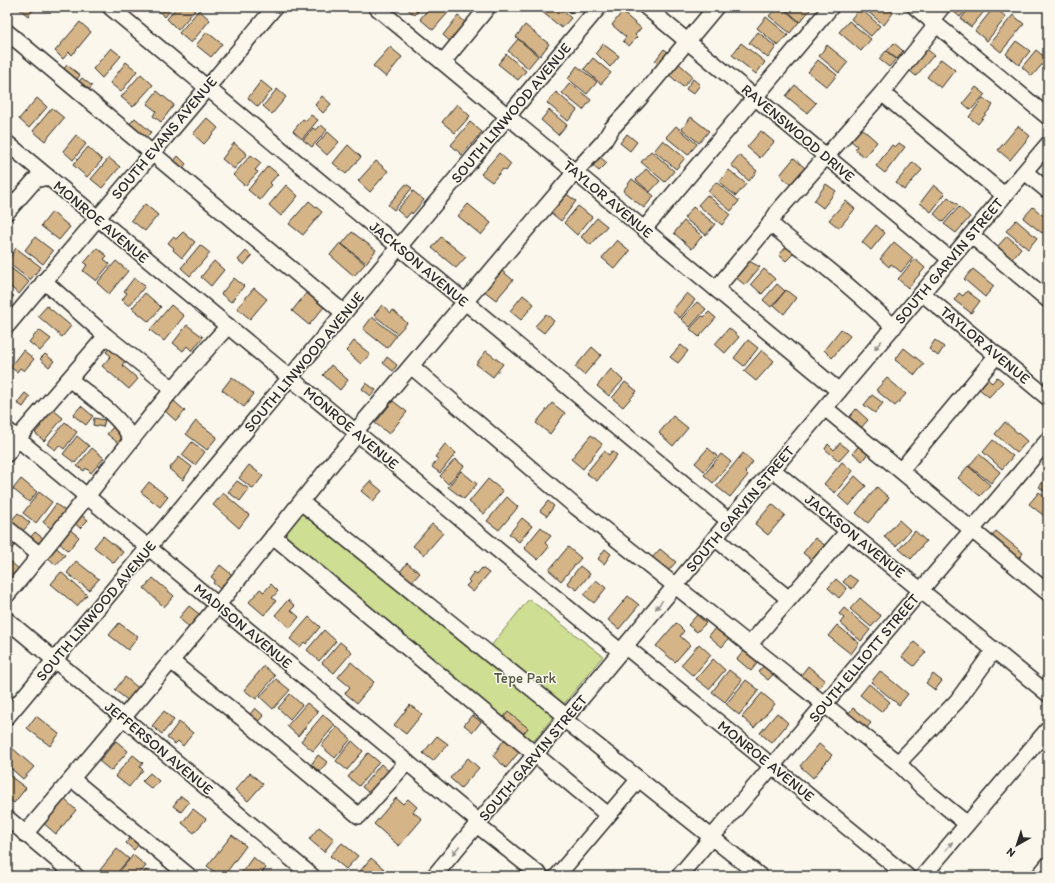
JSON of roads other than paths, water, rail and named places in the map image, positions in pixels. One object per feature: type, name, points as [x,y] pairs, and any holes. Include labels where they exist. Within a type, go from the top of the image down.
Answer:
[{"type":"street","name":"JACKSON AVENUE","points":[[110,7],[729,521]]},
{"type":"street","name":"SOUTH EVANS AVENUE","points":[[7,326],[96,218],[275,7]]},
{"type":"street","name":"TAYLOR AVENUE","points":[[376,7],[839,391]]},
{"type":"street","points":[[443,62],[488,7]]},
{"type":"street","name":"SOUTH LINWOOD AVENUE","points":[[7,717],[599,7]]},
{"type":"street","name":"RAVENSWOOD DRIVE","points":[[646,7],[950,259]]},
{"type":"street","points":[[25,834],[124,718],[411,366],[575,172],[604,141],[628,109],[639,99],[716,7]]},
{"type":"street","points":[[644,229],[831,7]]},
{"type":"street","points":[[914,7],[1048,117]]},
{"type":"street","points":[[716,289],[770,224],[778,212],[882,93],[934,23],[942,7]]},
{"type":"street","points":[[7,32],[344,314]]},
{"type":"street","points":[[882,93],[1004,195]]},
{"type":"street","name":"MONROE AVENUE","points":[[7,143],[356,433],[907,876]]},
{"type":"street","name":"SOUTH GARVIN STREET","points":[[434,876],[729,521],[1048,144]]},
{"type":"street","points":[[1025,172],[1048,191]]},
{"type":"street","points":[[7,212],[35,180],[48,177]]},
{"type":"street","points":[[770,224],[788,240],[814,258],[861,297],[894,327]]},
{"type":"street","points":[[971,235],[1048,300]]},
{"type":"street","points":[[44,281],[106,336],[173,389]]},
{"type":"street","name":"TAYLOR AVENUE","points":[[922,293],[1048,398]]},
{"type":"street","points":[[7,595],[173,389],[228,326]]},
{"type":"street","points":[[7,454],[12,435],[69,380],[106,336]]},
{"type":"street","points":[[901,470],[997,355]]},
{"type":"street","points":[[411,366],[576,506],[898,763],[923,788],[967,824]]},
{"type":"street","points":[[69,380],[90,394],[110,413],[125,428],[132,440]]},
{"type":"street","points":[[825,408],[971,530],[1046,588]]},
{"type":"street","name":"MADISON AVENUE","points":[[12,435],[407,762],[541,876]]},
{"type":"street","name":"SOUTH ELLIOTT STREET","points":[[679,876],[1048,440]]},
{"type":"street","name":"JACKSON AVENUE","points":[[773,470],[1048,694]]},
{"type":"street","points":[[301,502],[639,779],[760,876]]},
{"type":"street","points":[[7,528],[36,552],[43,552]]},
{"type":"street","points":[[750,644],[848,531]]},
{"type":"street","points":[[273,536],[608,815]]},
{"type":"street","points":[[715,538],[789,599]]},
{"type":"street","name":"JEFFERSON AVENUE","points":[[7,620],[312,876]]},
{"type":"street","points":[[898,763],[957,701],[994,650]]},
{"type":"street","points":[[171,661],[233,710],[359,816],[407,762]]},
{"type":"street","points":[[923,876],[1048,729]]},
{"type":"street","points":[[72,779],[190,876]]},
{"type":"street","points":[[557,876],[639,779]]},
{"type":"street","points":[[7,818],[76,876]]},
{"type":"street","points":[[1039,876],[1048,865]]},
{"type":"park label","name":"Tepe Park","points":[[525,678]]}]
